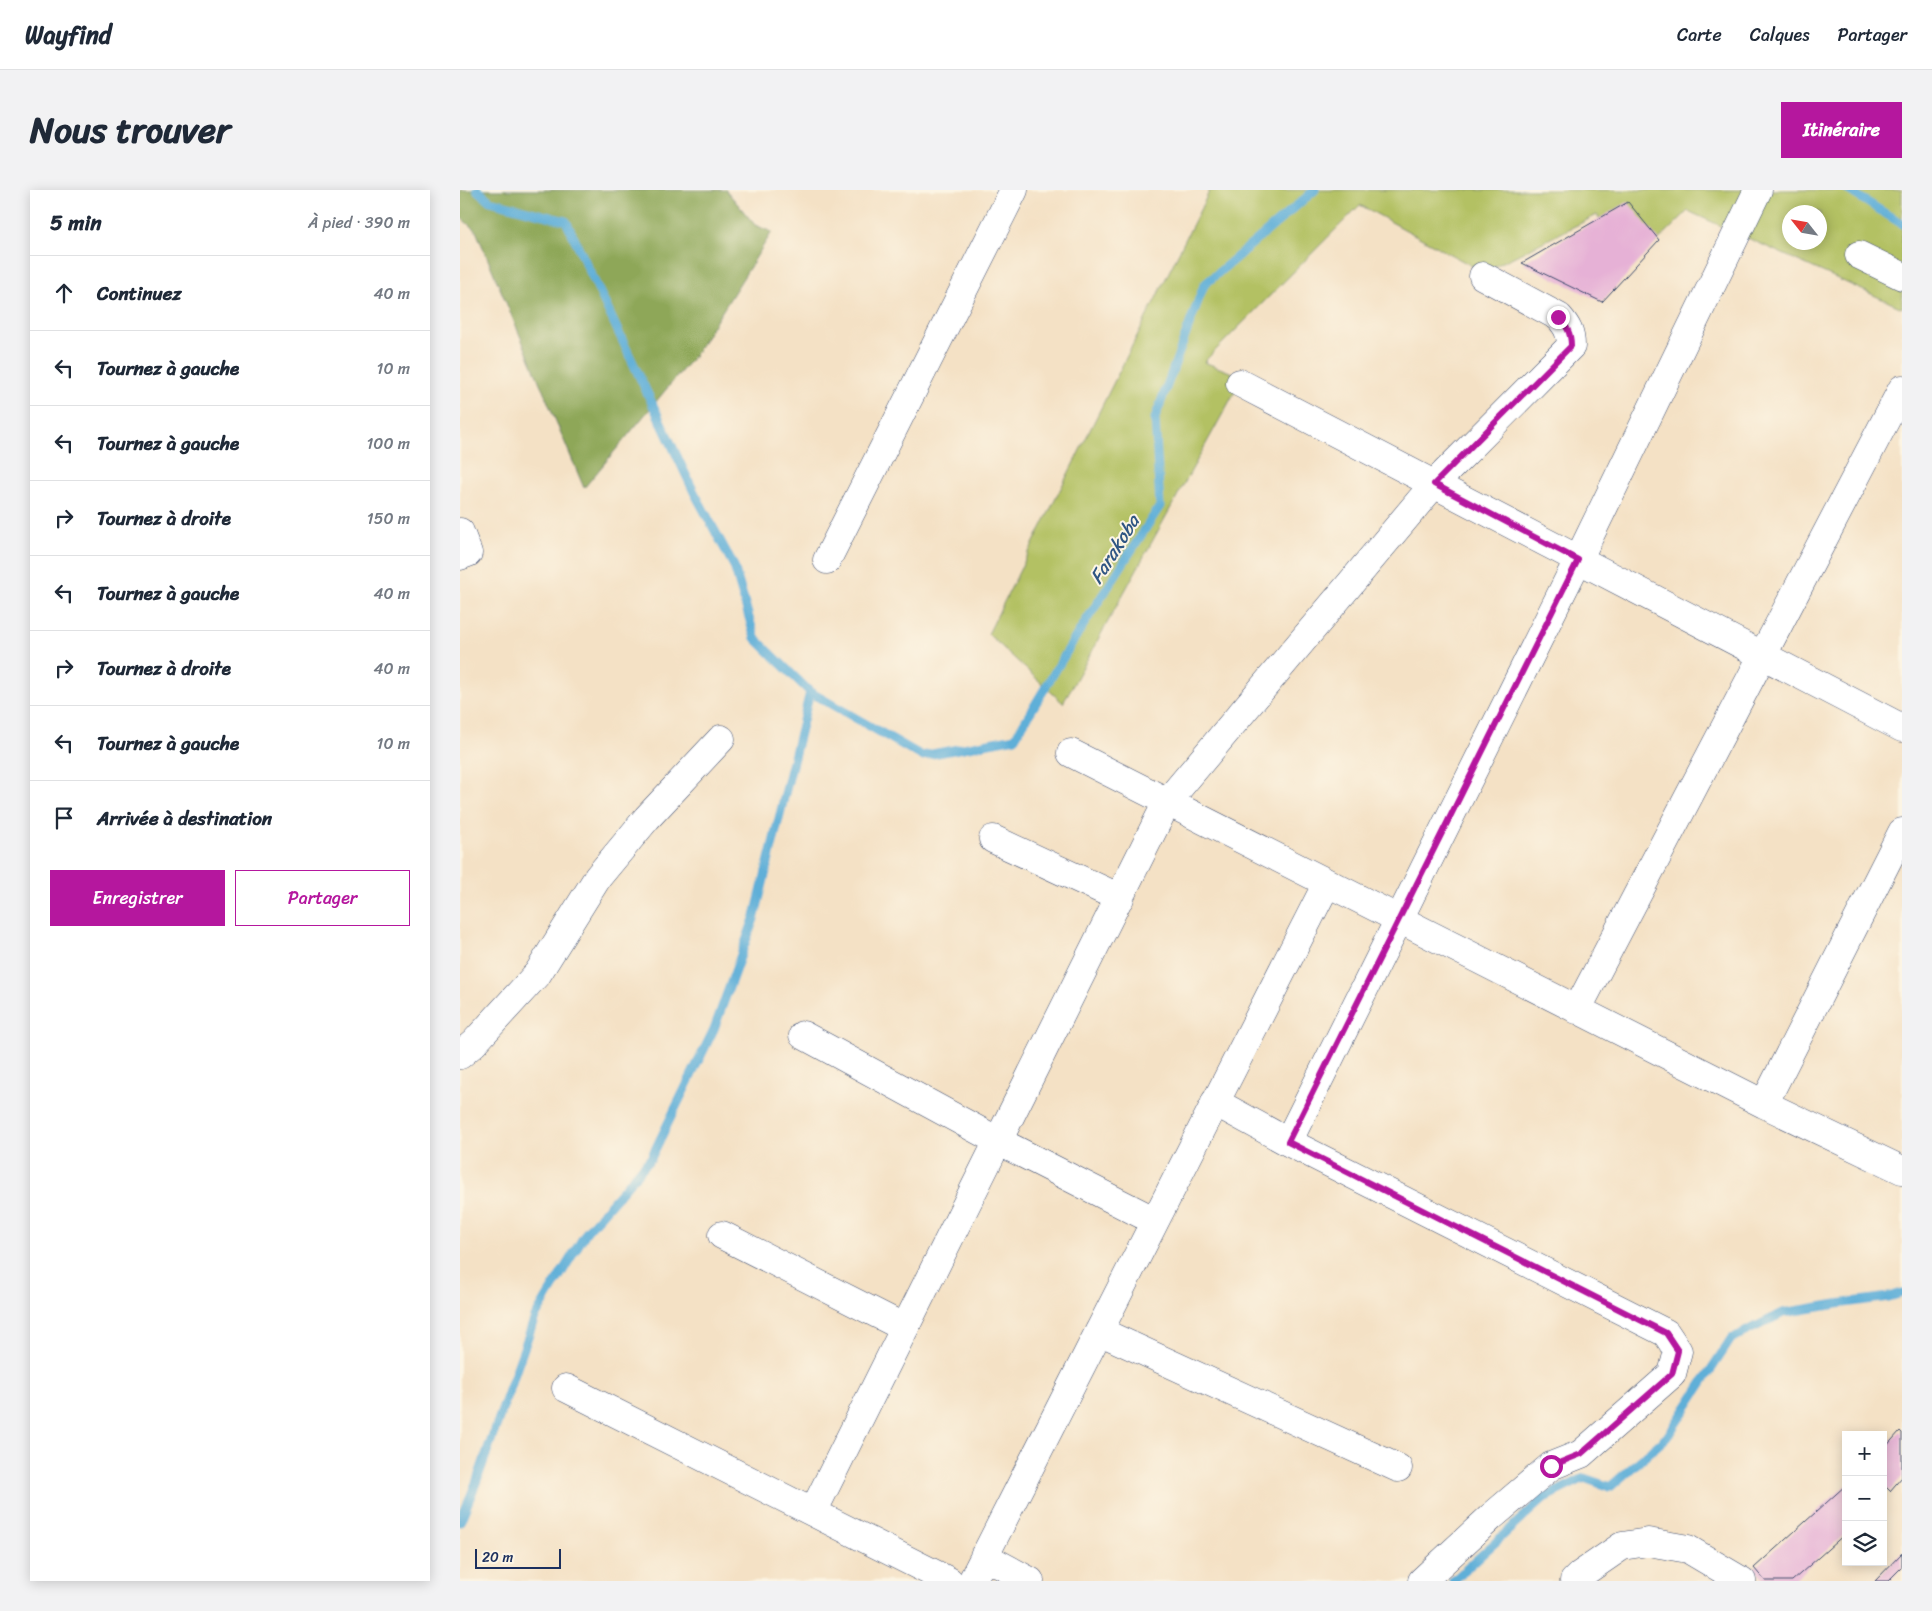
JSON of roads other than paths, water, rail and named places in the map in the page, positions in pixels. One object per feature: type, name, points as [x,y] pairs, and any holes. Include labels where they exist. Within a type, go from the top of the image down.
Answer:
[{"type":"street","points":[[827,560],[1014,190]]},
{"type":"street","points":[[1288,1142],[1578,560],[1758,190]]},
{"type":"street","points":[[1859,255],[1902,276]]},
{"type":"street","points":[[813,1512],[1168,802],[1434,484],[1571,346],[1571,335],[1566,324],[1558,317],[1483,276]]},
{"type":"street","points":[[1240,383],[1902,728]]},
{"type":"street","points":[[1577,1010],[1902,388]]},
{"type":"street","points":[[460,532],[468,553],[460,556]]},
{"type":"street","points":[[460,1055],[474,1043],[538,973],[598,877],[647,818],[721,739]]},
{"type":"street","points":[[1071,753],[1764,1104],[1902,1170]]},
{"type":"street","points":[[1764,1104],[1902,832]]},
{"type":"street","points":[[993,839],[1120,898]]},
{"type":"street","points":[[972,1581],[1327,883]]},
{"type":"street","points":[[803,1035],[998,1141],[1155,1221]]},
{"type":"street","points":[[1215,1102],[1288,1142],[1666,1333],[1678,1351],[1672,1374],[1581,1454],[1551,1466],[1491,1517],[1422,1581]]},
{"type":"street","points":[[722,1235],[905,1328]]},
{"type":"street","points":[[1099,1331],[1398,1468]]},
{"type":"street","points":[[566,1388],[949,1581]]},
{"type":"street","points":[[1574,1581],[1622,1546],[1648,1542],[1688,1549],[1742,1581]]},
{"type":"street","points":[[984,1556],[1030,1581]]},
{"type":"waterway","name":"Farakoba","points":[[477,190],[490,201],[566,221],[694,492],[734,566],[755,638],[810,692],[922,756],[1015,738],[1075,638],[1160,506],[1155,418],[1204,285],[1315,190]]},
{"type":"waterway","name":"Farakoba","points":[[1848,190],[1902,224]]},
{"type":"waterway","points":[[460,1522],[476,1483],[535,1317],[587,1231],[651,1158],[714,1029],[755,916],[810,692]]},
{"type":"waterway","points":[[1453,1581],[1544,1498],[1584,1478],[1610,1487],[1667,1437],[1731,1339],[1783,1313],[1889,1297],[1902,1293]]}]
